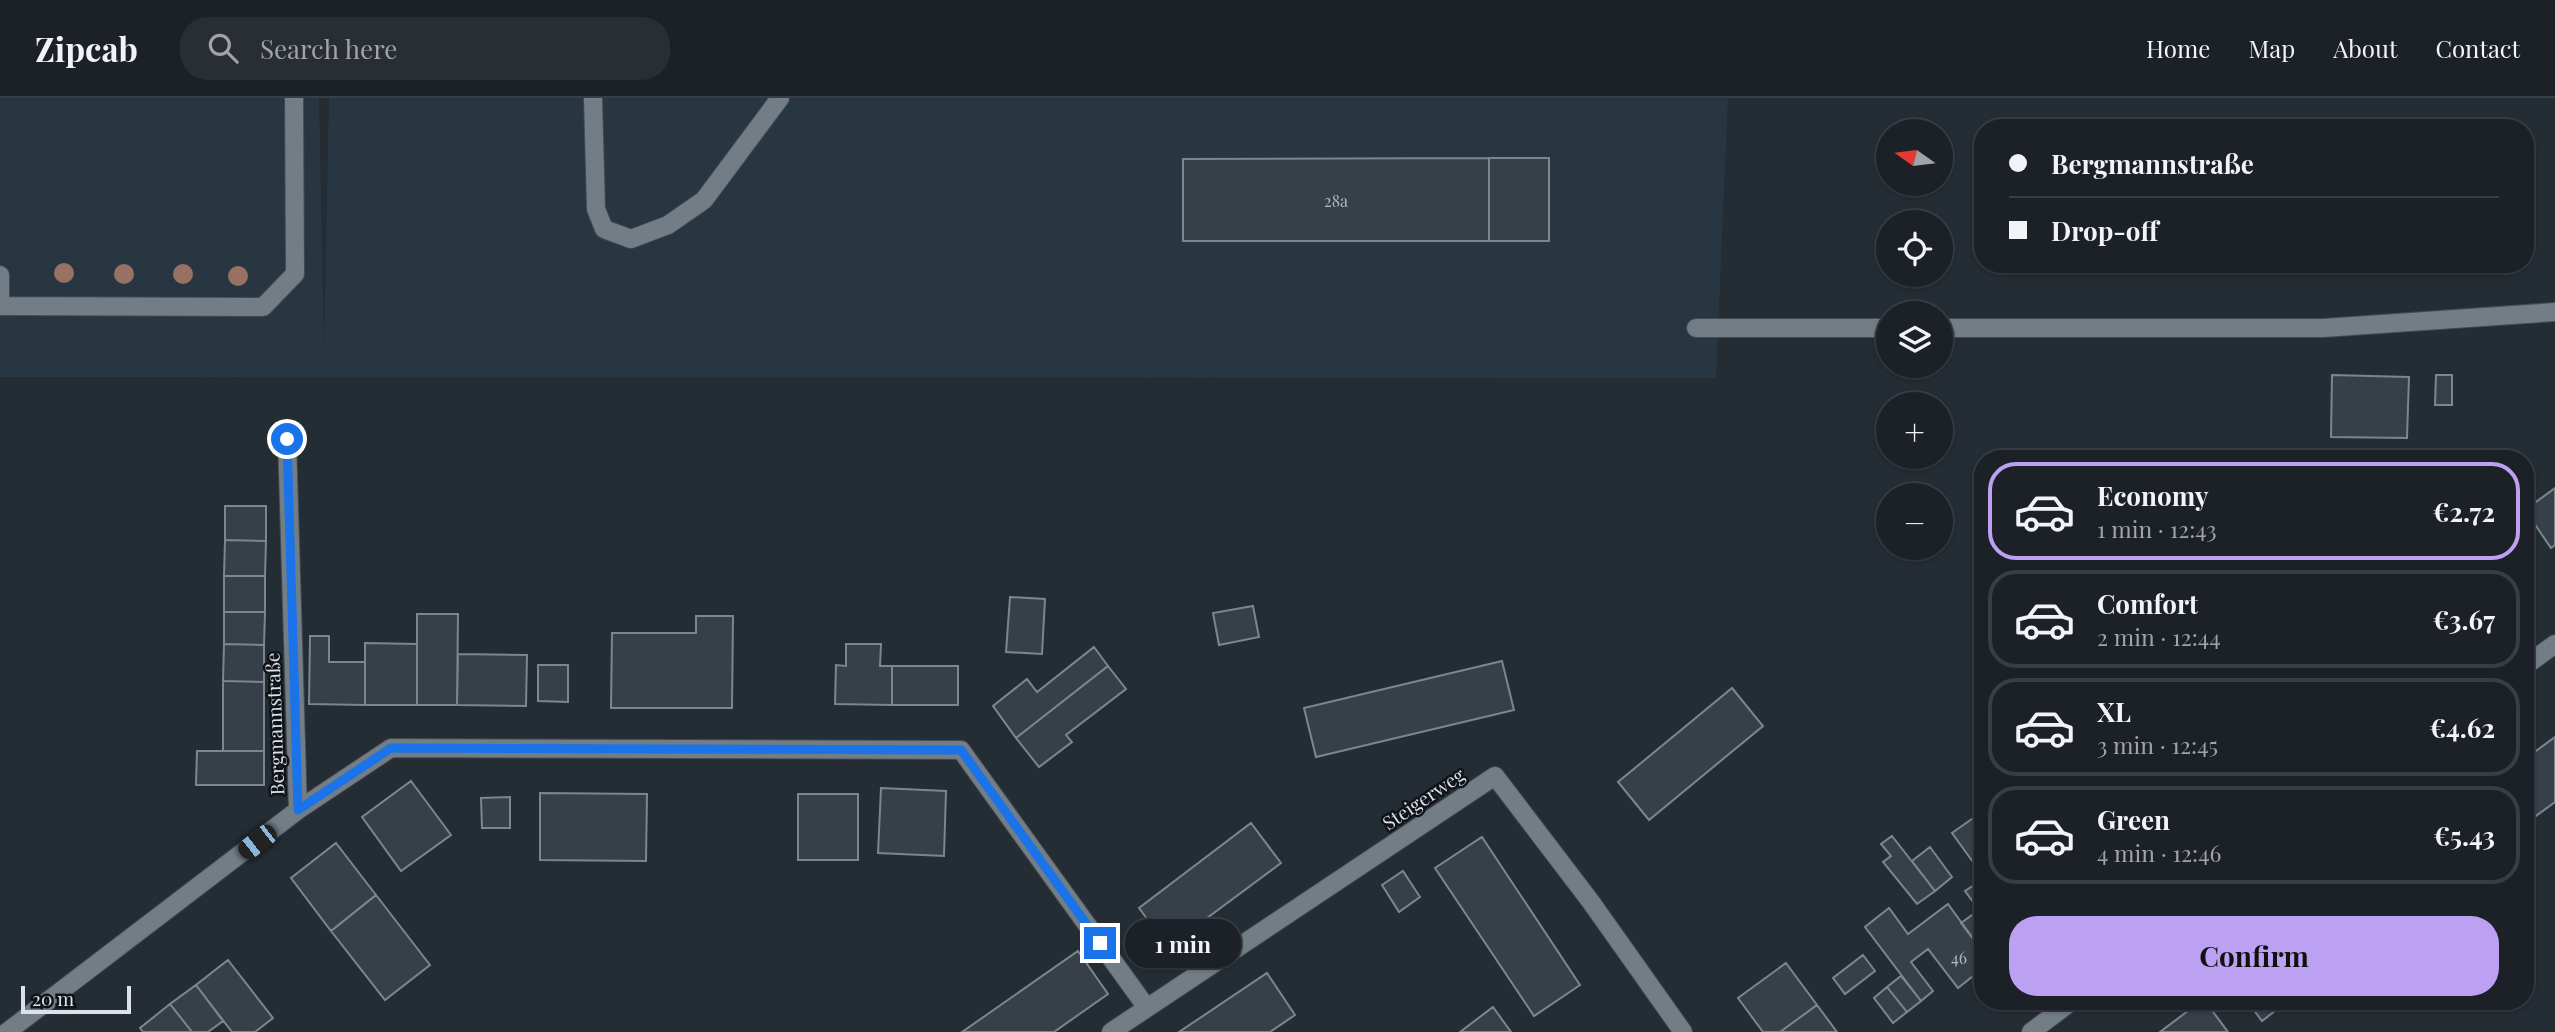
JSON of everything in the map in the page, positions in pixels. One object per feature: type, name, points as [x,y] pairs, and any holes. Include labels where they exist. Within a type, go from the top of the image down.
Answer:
[{"type":"street","points":[[0,275],[0,306],[263,307],[295,274],[294,98]]},
{"type":"street","points":[[593,98],[596,209],[604,229],[631,239],[668,225],[704,200],[780,98]]},
{"type":"street","points":[[1953,328],[2323,328],[2555,312]]},
{"type":"street","points":[[1696,328],[1876,328]]},
{"type":"street","name":"Bergmannstraße","points":[[7,1032],[298,810],[287,439]]},
{"type":"street","points":[[2534,659],[2555,644]]},
{"type":"street","points":[[298,810],[391,748],[961,750],[1147,1008]]},
{"type":"street","name":"Steigerweg","points":[[1111,1032],[1495,776],[1591,902],[1683,1032]]},
{"type":"street","points":[[2031,1032],[2060,1010]]},
{"type":"shaded area","points":[[0,98],[319,98],[324,346],[329,98],[1728,98],[1716,378],[0,377]]},
{"type":"building","points":[[1489,158],[1549,158],[1549,241],[1489,241]]},
{"type":"building","points":[[1489,158],[1489,241],[1183,241],[1183,159]]},
{"type":"building","points":[[2332,375],[2409,377],[2407,438],[2331,437]]},
{"type":"building","points":[[2436,375],[2452,375],[2452,405],[2435,405]]},
{"type":"building","points":[[2555,488],[2555,545],[2551,548],[2534,523],[2534,503]]},
{"type":"building","points":[[225,506],[266,506],[266,541],[225,540]]},
{"type":"building","points":[[225,540],[266,541],[265,576],[224,576]]},
{"type":"building","points":[[224,576],[265,576],[265,612],[224,612]]},
{"type":"building","points":[[1010,597],[1045,599],[1042,654],[1006,652]]},
{"type":"building","points":[[1253,606],[1259,637],[1219,645],[1213,613]]},
{"type":"building","points":[[224,612],[265,612],[264,645],[224,644]]},
{"type":"building","points":[[417,614],[458,614],[457,705],[417,705]]},
{"type":"building","points":[[696,616],[733,616],[732,708],[611,708],[612,633],[696,633]]},
{"type":"building","points":[[310,636],[329,636],[329,662],[365,662],[365,705],[309,704]]},
{"type":"building","points":[[365,643],[417,644],[417,705],[365,705]]},
{"type":"building","points":[[224,644],[264,645],[264,682],[223,681]]},
{"type":"building","points":[[846,644],[881,644],[880,666],[892,666],[892,705],[835,704],[836,665],[846,666]]},
{"type":"building","points":[[1094,647],[1108,666],[1016,738],[993,706],[1027,679],[1037,692]]},
{"type":"building","points":[[458,654],[527,655],[526,706],[457,705]]},
{"type":"building","points":[[1502,661],[1514,710],[1316,757],[1304,708]]},
{"type":"building","points":[[538,665],[568,665],[568,702],[538,701]]},
{"type":"building","points":[[892,666],[958,666],[958,705],[892,705]]},
{"type":"building","points":[[1108,666],[1126,689],[1066,735],[1072,742],[1039,767],[1016,738]]},
{"type":"building","points":[[223,681],[264,682],[264,751],[223,751]]},
{"type":"building","points":[[1732,688],[1763,726],[1649,820],[1618,782]]},
{"type":"building","points":[[2555,737],[2555,802],[2534,817],[2534,752]]},
{"type":"building","points":[[197,751],[264,751],[264,785],[196,785]]},
{"type":"building","points":[[411,781],[451,835],[401,871],[362,817]]},
{"type":"building","points":[[881,788],[946,791],[944,856],[878,853]]},
{"type":"building","points":[[540,793],[647,794],[646,861],[540,860]]},
{"type":"building","points":[[798,794],[858,794],[858,860],[798,860]]},
{"type":"building","points":[[510,797],[510,828],[482,828],[481,798]]},
{"type":"building","points":[[1974,817],[1974,863],[1952,833]]},
{"type":"building","points":[[1251,823],[1281,863],[1168,947],[1139,908]]},
{"type":"building","points":[[1892,836],[1935,891],[1917,904],[1883,862],[1891,856],[1881,844]]},
{"type":"building","points":[[1482,837],[1580,985],[1534,1016],[1435,868]]},
{"type":"building","points":[[336,843],[376,895],[331,931],[291,878]]},
{"type":"building","points":[[1930,847],[1952,877],[1935,891],[1912,861]]},
{"type":"building","points":[[1403,871],[1420,897],[1399,912],[1382,885]]},
{"type":"building","points":[[1974,885],[1974,903],[1965,891]]},
{"type":"building","points":[[376,895],[430,965],[385,1000],[331,931]]},
{"type":"building","points":[[1948,904],[1974,940],[1974,975],[1958,988],[1928,949],[1911,962],[1933,991],[1921,1001],[1865,927],[1889,908],[1908,934]]},
{"type":"building","points":[[1974,914],[1974,940],[1961,923]]},
{"type":"building","points":[[1078,951],[1108,994],[1054,1032],[962,1032]]},
{"type":"building","points":[[1863,955],[1875,971],[1845,994],[1833,978]]},
{"type":"building","points":[[228,960],[273,1018],[255,1032],[232,1032],[196,985]]},
{"type":"building","points":[[1786,963],[1817,1005],[1780,1032],[1763,1032],[1738,998]]},
{"type":"building","points":[[1267,973],[1295,1015],[1270,1032],[1179,1032]]},
{"type":"building","points":[[1901,976],[1921,1001],[1907,1012],[1887,987]]},
{"type":"building","points":[[196,985],[223,1021],[208,1032],[192,1032],[170,1004]]},
{"type":"building","points":[[1887,987],[1907,1012],[1893,1023],[1874,998]]},
{"type":"building","points":[[170,1004],[192,1032],[143,1032],[140,1028]]},
{"type":"building","points":[[1817,1005],[1837,1032],[1780,1032]]},
{"type":"building","points":[[1493,1007],[1511,1032],[1460,1032]]},
{"type":"building","points":[[2189,1010],[2212,1010],[2228,1032],[2160,1032]]},
{"type":"building","points":[[2254,1010],[2276,1010],[2262,1021]]},
{"type":"route","points":[[287,439],[298,810],[391,748],[961,750],[1100,943]]}]
